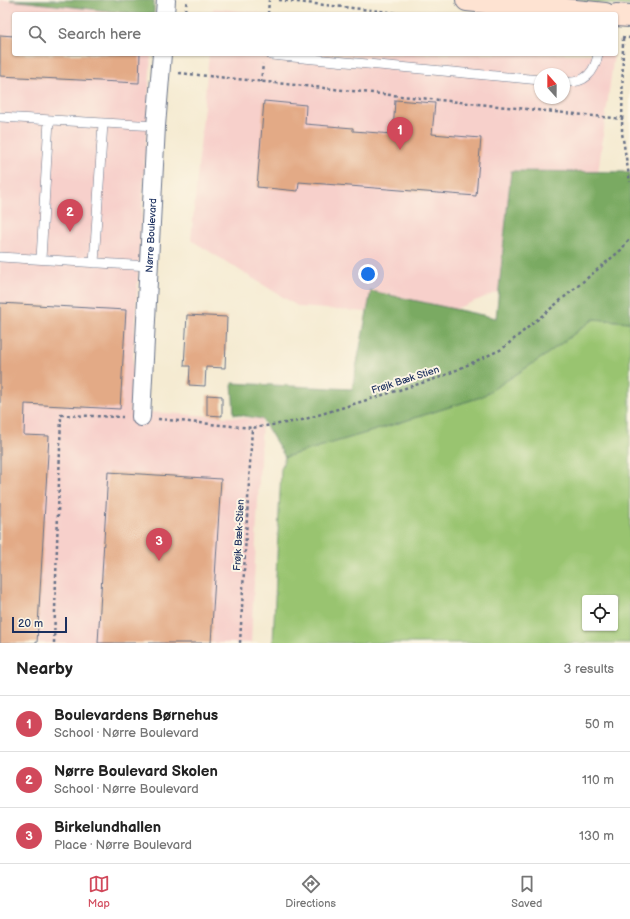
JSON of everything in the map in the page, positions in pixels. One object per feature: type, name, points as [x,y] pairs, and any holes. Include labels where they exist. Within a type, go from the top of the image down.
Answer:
[{"type":"street","points":[[165,12],[166,0]]},
{"type":"street","points":[[467,0],[584,12]]},
{"type":"street","points":[[618,15],[630,16]]},
{"type":"street","name":"Nørre Boulevard","points":[[141,417],[156,126],[162,56]]},
{"type":"lane","points":[[282,56],[534,79]]},
{"type":"lane","points":[[570,83],[584,80],[592,71],[597,62],[598,56]]},
{"type":"lane","points":[[0,117],[156,126]]},
{"type":"lane","points":[[41,260],[49,120]]},
{"type":"lane","points":[[94,263],[103,123]]},
{"type":"lane","points":[[0,258],[149,266]]},
{"type":"path","points":[[185,12],[188,0]]},
{"type":"path","points":[[268,12],[269,0]]},
{"type":"path","points":[[279,0],[389,12]]},
{"type":"path","points":[[623,38],[622,133],[630,182]]},
{"type":"path","points":[[261,82],[263,61]]},
{"type":"path","points":[[178,73],[623,119]]},
{"type":"path","name":"Frøjk Bæk Stien","points":[[54,643],[61,416],[141,417],[252,428],[299,421],[441,377],[502,349],[621,250],[630,238]]},
{"type":"path","name":"Frøjk Bæk-Stien","points":[[240,643],[252,428]]},
{"type":"shaded area","points":[[0,0],[10,0],[119,12],[12,12],[12,56],[151,56],[130,411],[262,419],[251,643],[0,643]]},
{"type":"shaded area","points":[[213,8],[248,12],[213,12]]},
{"type":"shaded area","points":[[209,56],[614,56],[594,203],[520,283],[435,317],[299,307],[191,240]]},
{"type":"green space","points":[[10,0],[154,0],[154,12],[119,12]]},
{"type":"green space","points":[[569,0],[630,0],[630,6]]},
{"type":"green space","points":[[511,171],[630,172],[630,322],[594,319],[543,357],[481,397],[285,457],[262,419],[234,414],[232,383],[352,389],[371,291],[496,318]]},
{"type":"green space","points":[[594,319],[630,322],[630,643],[273,643],[281,469],[285,457],[481,397],[543,357]]},
{"type":"building","points":[[0,35],[12,36],[12,56],[140,56],[139,83],[0,76]]},
{"type":"building","points":[[395,100],[435,103],[432,134],[481,138],[476,196],[299,182],[298,191],[257,187],[264,101],[306,105],[305,124],[353,128],[353,131],[393,134]]},
{"type":"building","points":[[0,303],[126,310],[120,409],[25,404],[24,435],[49,436],[37,643],[0,643]]},
{"type":"building","points":[[187,315],[227,317],[225,368],[206,367],[205,386],[189,385],[190,366],[184,366]]},
{"type":"building","points":[[207,395],[222,396],[222,416],[207,415]]},
{"type":"building","points":[[108,472],[221,479],[211,643],[98,643]]},
{"type":"place","name":"Boulevardens Børnehus","points":[[400,150]]},
{"type":"place","name":"Nørre Boulevard Skolen","points":[[70,232]]},
{"type":"place","name":"Birkelundhallen","points":[[159,561]]}]
